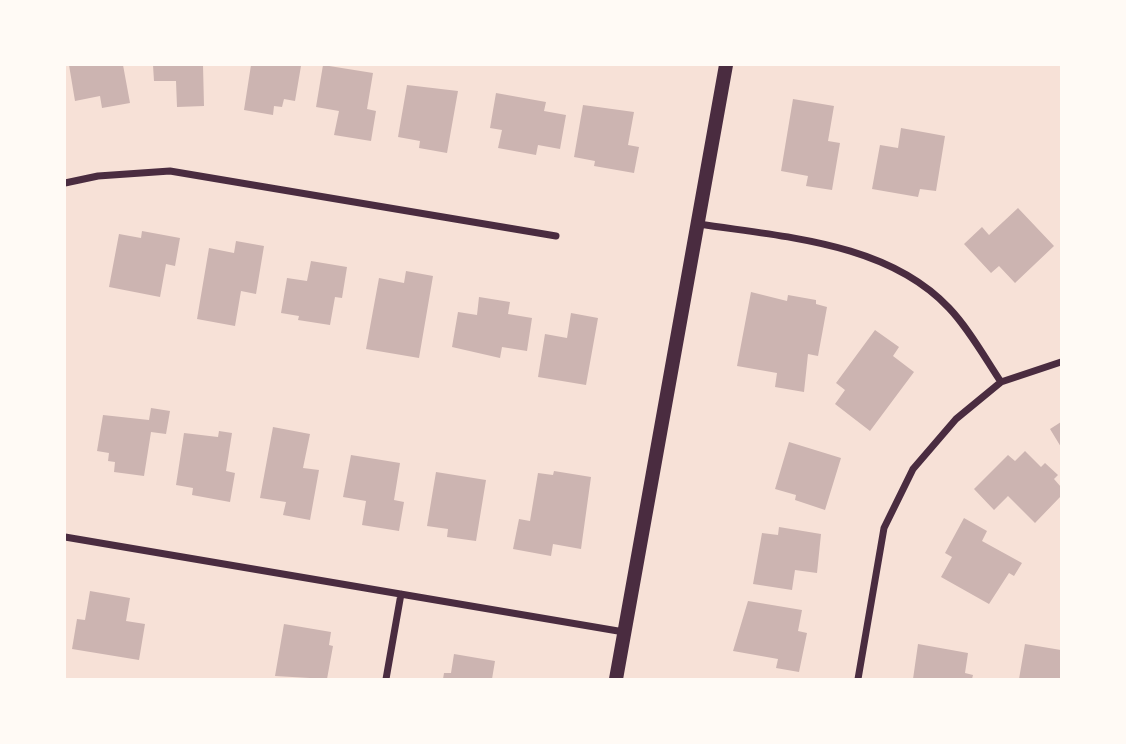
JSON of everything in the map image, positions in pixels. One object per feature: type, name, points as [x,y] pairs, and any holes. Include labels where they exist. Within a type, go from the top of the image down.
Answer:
[{"type":"main road","points":[[616,679],[726,65]]},
{"type":"street","points":[[65,183],[98,176],[170,171],[556,236]]},
{"type":"street","points":[[699,223],[842,248],[904,274],[949,307],[1001,382]]},
{"type":"street","points":[[858,679],[884,528],[913,469],[956,419],[1001,382],[1061,362]]},
{"type":"street","points":[[65,537],[624,632]]},
{"type":"street","points":[[386,679],[401,594]]},
{"type":"building","points":[[69,65],[123,65],[130,103],[102,108],[100,96],[75,101]]},
{"type":"building","points":[[153,65],[203,65],[204,106],[177,107],[176,81],[154,81]]},
{"type":"building","points":[[251,65],[301,66],[295,101],[284,99],[282,107],[274,106],[273,115],[244,110]]},
{"type":"building","points":[[323,65],[373,73],[367,109],[376,111],[371,141],[334,135],[339,111],[316,107]]},
{"type":"building","points":[[407,85],[458,91],[447,153],[419,148],[420,141],[398,137]]},
{"type":"building","points":[[496,93],[546,102],[544,111],[566,115],[560,149],[538,145],[536,155],[498,148],[502,130],[490,128]]},
{"type":"building","points":[[793,99],[834,106],[828,141],[840,143],[832,190],[806,186],[808,176],[781,171]]},
{"type":"building","points":[[583,105],[634,112],[628,145],[639,147],[634,173],[594,166],[595,161],[574,157]]},
{"type":"building","points":[[901,128],[945,136],[936,191],[920,189],[918,197],[872,189],[880,145],[898,148]]},
{"type":"building","points":[[1018,208],[1054,246],[1015,283],[999,266],[991,273],[964,244],[982,227],[989,235]]},
{"type":"building","points":[[142,231],[180,238],[175,266],[166,264],[160,297],[109,287],[119,234],[141,238]]},
{"type":"building","points":[[236,241],[264,246],[256,294],[241,291],[235,326],[197,319],[209,248],[234,253]]},
{"type":"building","points":[[311,261],[347,267],[342,298],[335,297],[330,325],[298,320],[299,316],[281,313],[287,278],[307,281]]},
{"type":"building","points":[[406,271],[433,276],[419,358],[366,349],[379,278],[404,283]]},
{"type":"building","points":[[751,292],[787,301],[788,295],[816,300],[816,304],[827,307],[818,356],[808,354],[804,392],[775,387],[777,373],[737,366]]},
{"type":"building","points":[[479,297],[510,302],[508,314],[532,318],[527,351],[502,347],[500,358],[452,347],[458,312],[477,315]]},
{"type":"building","points":[[571,313],[598,318],[586,385],[538,377],[545,334],[567,338]]},
{"type":"building","points":[[875,330],[899,347],[893,356],[914,372],[870,431],[835,404],[845,390],[836,383]]},
{"type":"building","points":[[151,408],[170,411],[166,434],[151,432],[144,476],[114,472],[115,462],[108,461],[109,453],[97,451],[103,415],[149,420]]},
{"type":"building","points":[[1061,422],[1061,447],[1050,429]]},
{"type":"building","points":[[273,427],[310,434],[303,468],[319,470],[310,520],[283,515],[286,502],[260,498]]},
{"type":"building","points":[[219,431],[232,433],[226,471],[235,473],[230,502],[192,495],[193,488],[176,485],[184,433],[218,437]]},
{"type":"building","points":[[789,442],[841,458],[825,510],[795,500],[796,495],[775,489]]},
{"type":"building","points":[[1025,451],[1041,467],[1045,463],[1058,475],[1054,479],[1061,487],[1061,496],[1035,523],[1008,496],[994,510],[974,489],[1008,455],[1015,461]]},
{"type":"building","points":[[351,455],[400,463],[394,500],[404,502],[399,531],[362,525],[366,501],[343,497]]},
{"type":"building","points":[[554,471],[591,477],[581,549],[553,544],[551,556],[513,549],[519,519],[530,521],[538,473],[553,475]]},
{"type":"building","points":[[436,472],[486,480],[476,541],[447,537],[448,529],[427,526]]},
{"type":"building","points":[[964,518],[987,531],[982,541],[1022,563],[1014,576],[1009,573],[989,604],[941,577],[952,557],[945,553]]},
{"type":"building","points":[[779,527],[821,534],[817,573],[795,570],[792,590],[753,584],[762,533],[778,535]]},
{"type":"building","points":[[90,591],[130,598],[126,621],[145,624],[139,660],[72,649],[77,619],[85,620]]},
{"type":"building","points":[[748,601],[802,610],[798,631],[807,633],[799,672],[776,668],[778,659],[733,651]]},
{"type":"building","points":[[284,624],[331,632],[329,645],[333,646],[327,679],[275,676]]},
{"type":"building","points":[[918,644],[968,653],[965,673],[973,675],[972,679],[913,679]]},
{"type":"building","points":[[1025,644],[1061,650],[1061,679],[1019,679]]},
{"type":"building","points":[[454,654],[495,661],[492,679],[443,679],[444,673],[451,673]]}]
